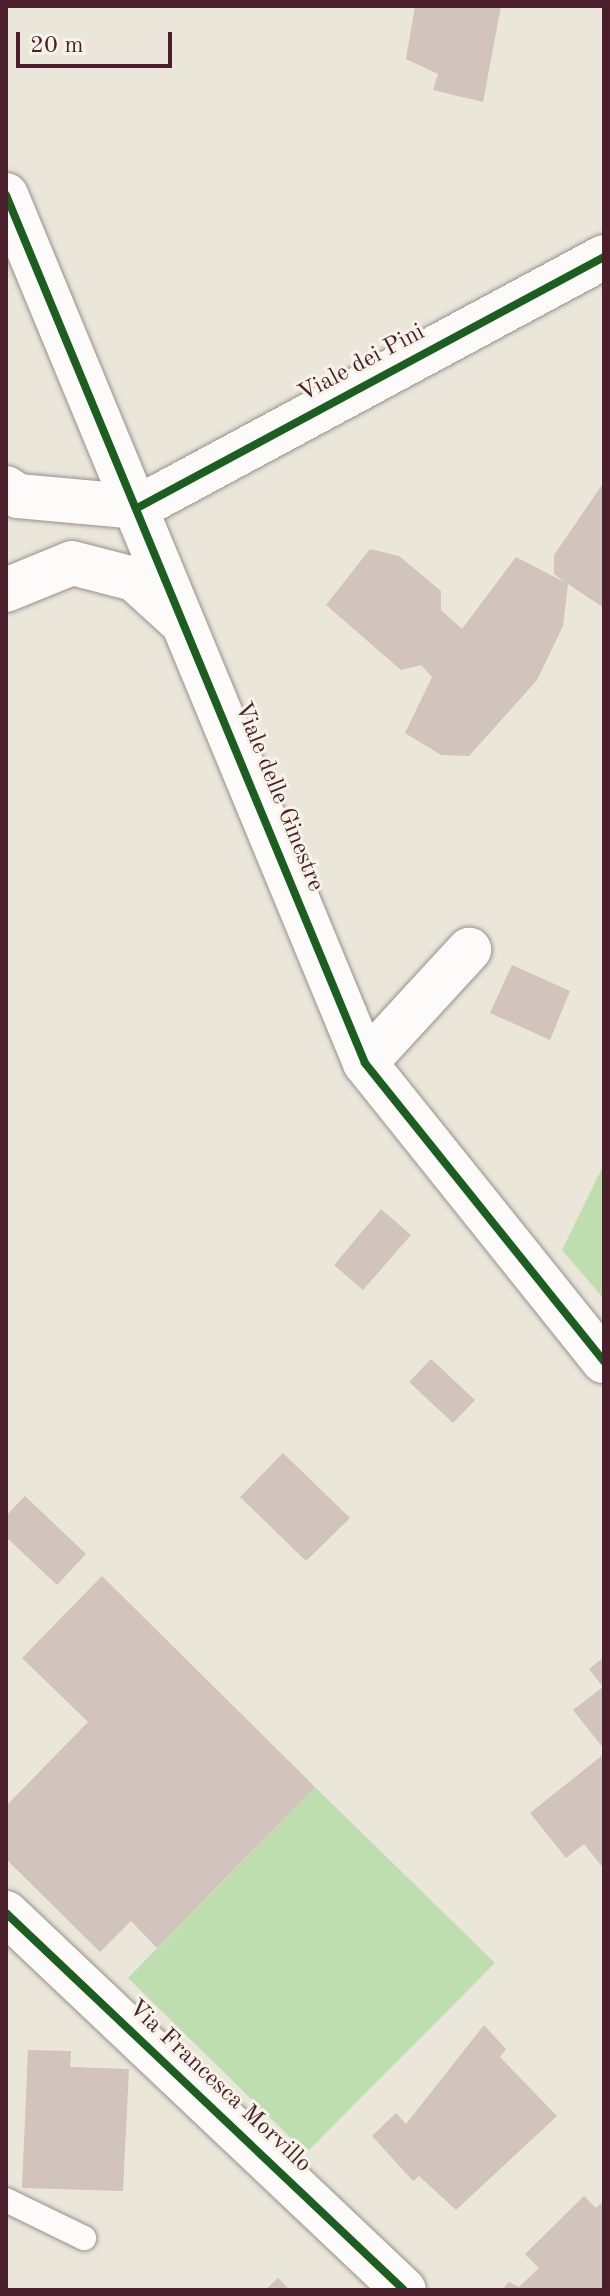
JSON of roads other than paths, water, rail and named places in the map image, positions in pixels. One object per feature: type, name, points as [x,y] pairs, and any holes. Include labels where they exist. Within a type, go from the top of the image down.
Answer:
[{"type":"street","name":"Viale delle Ginestre","points":[[6,195],[54,317],[139,507],[365,1063],[604,1361]]},
{"type":"street","name":"Viale dei Pini","points":[[139,507],[604,257]]},
{"type":"street","points":[[6,295],[54,317]]},
{"type":"street","points":[[6,488],[18,496],[139,507]]},
{"type":"street","points":[[6,590],[72,563],[134,579],[187,627]]},
{"type":"street","points":[[365,1063],[469,950]]},
{"type":"street","name":"Via Francesca Morvillo","points":[[6,1913],[404,2290]]},
{"type":"lane","points":[[6,2200],[84,2238]]}]
